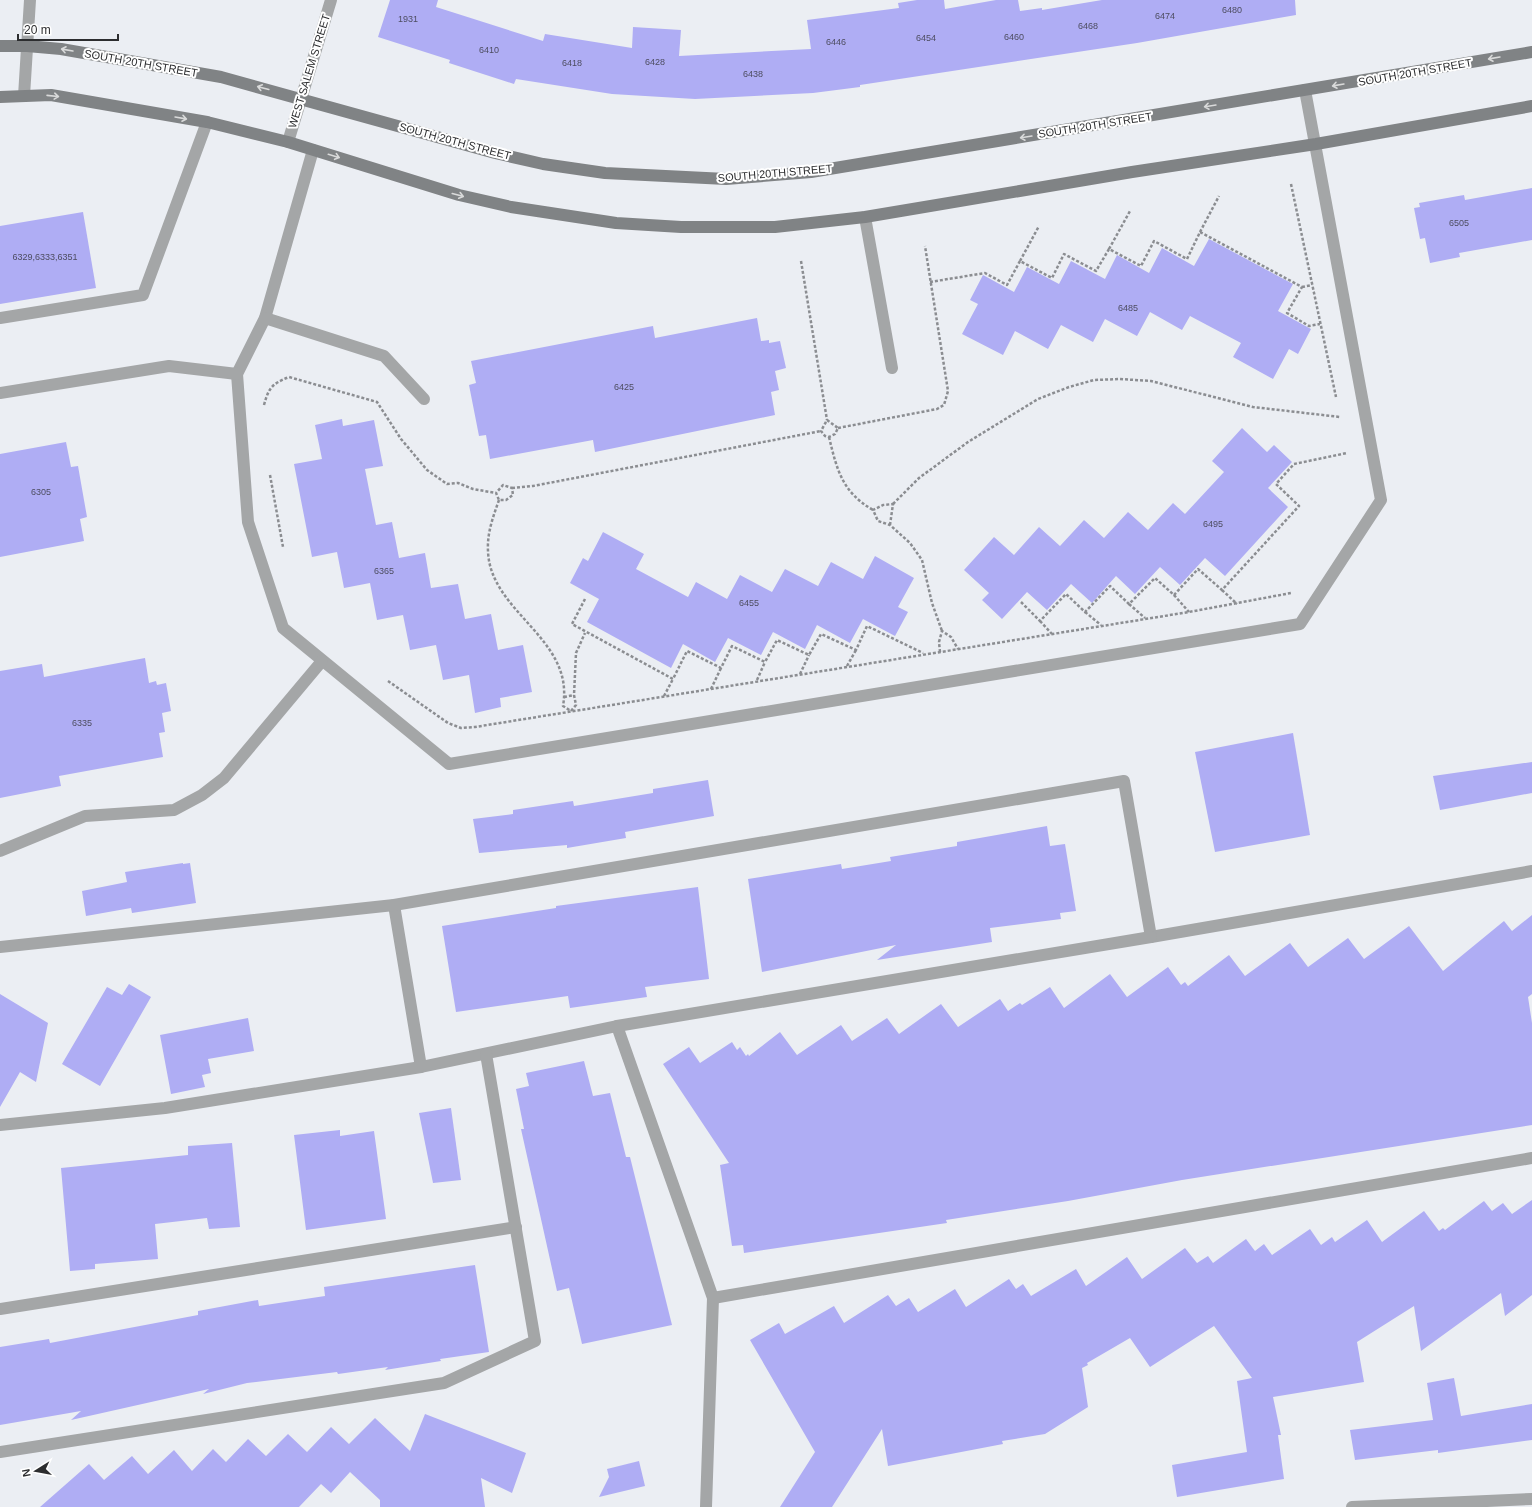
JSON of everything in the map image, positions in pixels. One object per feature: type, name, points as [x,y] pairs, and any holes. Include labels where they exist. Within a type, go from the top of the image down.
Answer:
[{"type":"street","points":[[24,96],[30,0]]},
{"type":"street","name":"WEST SALEM STREET","points":[[288,142],[331,0]]},
{"type":"street","name":"SOUTH 20TH STREET","points":[[0,46],[27,46],[61,49],[221,77],[480,149],[543,164],[605,173],[726,179],[811,172],[1532,52]]},
{"type":"street","points":[[314,150],[265,318],[237,374],[248,522],[283,628],[449,764],[1300,624],[1381,500],[1305,90]]},
{"type":"street","points":[[0,96],[51,95],[207,122],[288,142],[459,195],[562,216],[616,223],[681,227],[775,227],[864,217],[1132,172],[1316,144],[1532,106]]},
{"type":"street","points":[[0,318],[143,294],[207,122]]},
{"type":"street","points":[[864,217],[892,368]]},
{"type":"street","points":[[265,318],[384,356],[424,398]]},
{"type":"street","points":[[0,393],[169,366],[237,374]]},
{"type":"street","points":[[0,851],[84,816],[174,810],[202,795],[224,778],[322,661]]},
{"type":"street","points":[[0,947],[394,905],[1124,781],[1151,937]]},
{"type":"street","points":[[0,1125],[166,1108],[421,1067],[617,1026],[1151,937],[1532,871]]},
{"type":"street","points":[[394,905],[421,1067]]},
{"type":"street","points":[[617,1026],[713,1298],[706,1507]]},
{"type":"street","points":[[0,1452],[444,1383],[535,1342],[486,1054]]},
{"type":"street","points":[[713,1298],[1532,1158]]},
{"type":"street","points":[[0,1309],[516,1227]]},
{"type":"street","points":[[1352,1507],[1532,1499]]},
{"type":"path","points":[[1291,184],[1336,402]]},
{"type":"path","points":[[1109,249],[1141,266],[1154,241],[1186,259],[1219,196]]},
{"type":"path","points":[[1020,262],[1052,278],[1064,254],[1096,271],[1130,211]]},
{"type":"path","points":[[930,282],[985,273],[1007,285],[1038,226]]},
{"type":"path","points":[[1200,232],[1302,287],[1312,285]]},
{"type":"path","points":[[827,420],[838,428],[937,409],[944,405],[948,391],[925,246]]},
{"type":"path","points":[[801,260],[827,420],[821,431]]},
{"type":"path","points":[[1302,287],[1288,313],[1309,326],[1320,324]]},
{"type":"path","points":[[263,412],[268,390],[277,382],[289,378],[377,402],[401,439],[427,470],[447,484],[458,484],[473,489],[496,493]]},
{"type":"path","points":[[890,525],[893,504],[919,478],[968,442],[1038,399],[1069,387],[1094,380],[1120,379],[1150,381],[1253,407],[1340,417]]},
{"type":"path","points":[[1338,409],[1341,424]]},
{"type":"path","points":[[830,438],[835,434],[838,428]]},
{"type":"path","points":[[496,493],[503,485],[512,488],[533,486],[821,431],[830,438],[836,467],[846,487],[859,502],[873,510],[878,521],[890,525],[910,543],[922,560],[932,603],[942,631],[939,642],[940,652]]},
{"type":"path","points":[[1346,446],[1349,460]]},
{"type":"path","points":[[1222,590],[1299,506],[1276,484],[1294,464],[1348,453]]},
{"type":"path","points":[[269,468],[284,553]]},
{"type":"path","points":[[499,500],[506,500],[513,495],[512,488]]},
{"type":"path","points":[[496,493],[499,500],[489,528],[488,551],[491,571],[501,591],[517,612],[538,633],[554,656],[562,679],[564,697],[563,706],[571,711]]},
{"type":"path","points":[[873,510],[883,505],[893,504]]},
{"type":"path","points":[[1174,596],[1198,569],[1237,604]]},
{"type":"path","points":[[1129,604],[1155,578],[1189,612]]},
{"type":"path","points":[[1085,612],[1110,586],[1146,618]]},
{"type":"path","points":[[384,678],[448,723],[461,728],[1189,612],[1284,596],[1294,592]]},
{"type":"path","points":[[1040,621],[1066,594],[1101,625]]},
{"type":"path","points":[[586,599],[572,624],[585,633],[673,679]]},
{"type":"path","points":[[1021,602],[1052,634]]},
{"type":"path","points":[[847,666],[867,626],[925,654]]},
{"type":"path","points":[[942,631],[951,637],[958,649]]},
{"type":"path","points":[[571,711],[576,705],[574,695],[576,653],[585,633]]},
{"type":"path","points":[[800,674],[821,634],[856,650]]},
{"type":"path","points":[[757,681],[777,640],[809,655]]},
{"type":"path","points":[[711,689],[732,646],[765,662]]},
{"type":"path","points":[[664,696],[687,651],[721,668]]},
{"type":"path","points":[[564,697],[574,695]]},
{"type":"building","points":[[390,0],[438,0],[436,7],[543,41],[545,34],[632,48],[633,27],[681,30],[679,56],[811,49],[807,20],[899,8],[898,3],[917,0],[944,0],[945,9],[996,0],[1018,0],[1020,11],[1042,8],[1042,10],[1102,0],[1295,0],[1296,15],[1137,43],[860,85],[860,87],[813,93],[695,99],[612,94],[516,79],[514,84],[449,63],[450,60],[378,37]]},
{"type":"building","points":[[1532,188],[1532,240],[1459,253],[1460,257],[1430,263],[1425,238],[1420,239],[1414,208],[1420,207],[1419,203],[1464,195],[1465,200]]},
{"type":"building","points":[[83,212],[96,288],[0,304],[0,226]]},
{"type":"building","points":[[1209,239],[1293,284],[1278,311],[1311,329],[1298,354],[1289,349],[1273,379],[1233,357],[1241,343],[1190,316],[1182,330],[1150,312],[1137,336],[1105,319],[1093,342],[1061,325],[1048,349],[1015,331],[1003,355],[962,334],[978,304],[970,300],[983,275],[1014,292],[1027,267],[1059,284],[1071,261],[1105,279],[1117,255],[1149,273],[1162,248],[1194,266]]},
{"type":"building","points":[[757,318],[761,341],[769,340],[769,343],[780,341],[786,368],[775,371],[779,390],[771,392],[775,415],[595,452],[593,440],[490,459],[486,435],[479,436],[469,385],[476,383],[471,361],[653,326],[655,338]]},
{"type":"building","points":[[342,419],[343,426],[374,420],[383,466],[365,469],[376,525],[392,522],[399,558],[425,553],[431,588],[458,584],[465,619],[491,614],[498,650],[523,645],[532,692],[500,698],[501,707],[475,713],[469,675],[443,680],[436,645],[410,650],[403,615],[377,620],[370,583],[344,588],[337,552],[312,557],[294,464],[322,459],[315,425]]},
{"type":"building","points":[[1242,428],[1267,452],[1274,445],[1292,462],[1268,488],[1288,507],[1225,576],[1205,558],[1180,585],[1160,567],[1135,594],[1116,576],[1092,603],[1071,584],[1047,610],[1027,592],[1002,619],[982,600],[989,593],[964,570],[994,537],[1014,555],[1039,527],[1060,546],[1084,520],[1104,538],[1128,512],[1148,530],[1173,503],[1185,514],[1224,472],[1212,461]]},
{"type":"building","points":[[66,442],[71,467],[78,466],[87,517],[80,519],[84,541],[0,557],[0,454]]},
{"type":"building","points":[[603,532],[644,554],[636,569],[688,597],[696,582],[727,599],[740,575],[772,592],[785,569],[818,586],[831,562],[863,579],[875,556],[914,578],[898,607],[908,612],[895,636],[863,619],[850,643],[817,625],[805,649],[773,632],[761,655],[728,638],[715,662],[683,644],[671,668],[587,622],[599,599],[570,583],[583,558],[588,561]]},
{"type":"building","points":[[145,658],[149,683],[156,681],[157,685],[166,683],[171,711],[162,713],[165,732],[159,733],[163,757],[59,776],[61,786],[0,798],[0,671],[42,664],[44,677]]},
{"type":"building","points":[[1293,733],[1310,835],[1215,852],[1195,752]]},
{"type":"building","points":[[1532,762],[1532,793],[1440,810],[1433,776]]},
{"type":"building","points":[[708,780],[714,816],[625,832],[626,838],[567,848],[567,845],[479,853],[473,819],[513,814],[513,810],[573,801],[574,806],[653,793],[653,789]]},
{"type":"building","points":[[1047,826],[1050,846],[1065,844],[1076,911],[1060,913],[1061,919],[990,928],[992,942],[877,960],[896,945],[762,972],[748,879],[841,864],[842,869],[891,861],[890,857],[957,846],[957,842]]},
{"type":"building","points":[[190,863],[196,903],[132,913],[131,908],[86,916],[82,891],[127,882],[125,872]]},
{"type":"building","points":[[698,887],[709,979],[645,987],[647,997],[570,1008],[568,996],[456,1012],[442,926],[556,908],[556,906]]},
{"type":"building","points":[[1532,915],[1532,994],[1528,997],[1532,1023],[1532,1125],[1182,1180],[1068,1201],[946,1220],[947,1223],[744,1253],[743,1245],[732,1246],[720,1165],[729,1163],[663,1064],[689,1047],[700,1063],[732,1042],[737,1050],[740,1047],[746,1056],[748,1054],[749,1056],[780,1032],[797,1055],[841,1025],[852,1041],[887,1018],[899,1034],[941,1004],[958,1027],[1000,999],[1008,1011],[1020,1003],[1022,1005],[1050,987],[1064,1008],[1110,974],[1127,997],[1168,967],[1181,985],[1185,982],[1188,986],[1229,955],[1245,976],[1290,943],[1308,967],[1348,938],[1364,959],[1409,926],[1443,971],[1504,921],[1512,931]]},
{"type":"building","points":[[129,984],[151,997],[100,1086],[62,1064],[107,987],[122,995]]},
{"type":"building","points":[[0,994],[48,1023],[36,1082],[20,1072],[0,1107]]},
{"type":"building","points":[[248,1018],[254,1051],[208,1059],[211,1073],[202,1075],[205,1087],[171,1094],[160,1035]]},
{"type":"building","points":[[584,1061],[593,1096],[610,1093],[626,1157],[630,1157],[672,1325],[582,1344],[569,1288],[557,1291],[521,1129],[524,1129],[516,1089],[529,1086],[526,1073]]},
{"type":"building","points":[[451,1108],[461,1180],[433,1183],[419,1113]]},
{"type":"building","points":[[340,1130],[340,1136],[374,1131],[386,1219],[306,1230],[294,1135]]},
{"type":"building","points":[[232,1143],[240,1227],[209,1229],[207,1218],[155,1224],[158,1259],[95,1264],[95,1269],[70,1271],[61,1168],[188,1155],[188,1146]]},
{"type":"building","points":[[1532,1200],[1532,1295],[1505,1316],[1501,1293],[1421,1351],[1414,1306],[1357,1342],[1364,1382],[1273,1397],[1281,1435],[1278,1435],[1284,1479],[1177,1497],[1172,1465],[1247,1452],[1237,1381],[1252,1378],[1214,1326],[1150,1367],[1130,1338],[1087,1363],[1088,1365],[1082,1368],[1088,1407],[1045,1434],[1002,1441],[1003,1444],[888,1466],[882,1429],[832,1507],[780,1507],[815,1452],[750,1340],[779,1323],[785,1334],[834,1306],[844,1323],[888,1295],[896,1306],[909,1298],[918,1312],[955,1289],[966,1307],[1009,1279],[1016,1289],[1023,1284],[1031,1296],[1076,1269],[1086,1286],[1127,1257],[1142,1279],[1185,1248],[1197,1263],[1208,1256],[1213,1263],[1246,1239],[1255,1251],[1264,1244],[1272,1255],[1310,1229],[1321,1245],[1332,1237],[1335,1242],[1367,1220],[1382,1242],[1424,1211],[1439,1231],[1443,1228],[1445,1230],[1484,1201],[1492,1211],[1503,1203],[1512,1214]]},
{"type":"building","points":[[475,1265],[489,1352],[440,1359],[441,1361],[385,1370],[388,1367],[338,1374],[337,1372],[247,1383],[203,1394],[209,1389],[71,1420],[81,1411],[0,1425],[0,1347],[49,1339],[50,1343],[198,1315],[198,1311],[258,1300],[259,1306],[325,1296],[324,1287]]},
{"type":"building","points":[[1454,1378],[1461,1416],[1532,1404],[1532,1440],[1438,1453],[1438,1450],[1355,1460],[1350,1430],[1433,1420],[1427,1383]]},
{"type":"building","points":[[425,1414],[526,1453],[512,1493],[481,1478],[485,1507],[380,1507],[380,1500],[350,1472],[331,1493],[321,1484],[299,1507],[40,1507],[89,1464],[104,1480],[132,1456],[148,1474],[174,1450],[192,1471],[213,1449],[226,1462],[248,1439],[266,1456],[288,1434],[307,1452],[331,1427],[349,1444],[375,1418],[410,1451]]},
{"type":"building","points":[[639,1461],[645,1486],[599,1497],[609,1477],[607,1469]]}]
